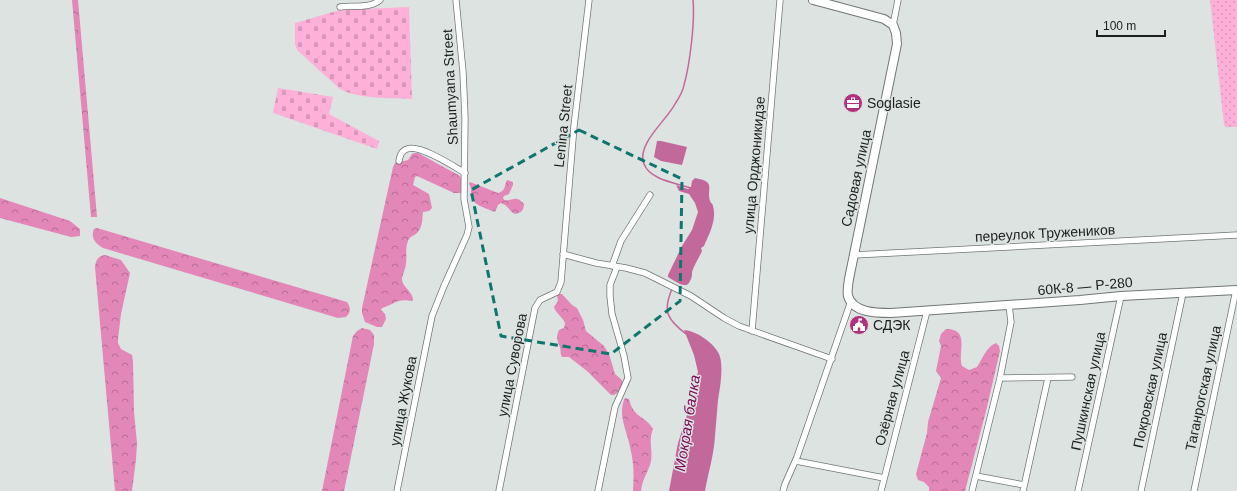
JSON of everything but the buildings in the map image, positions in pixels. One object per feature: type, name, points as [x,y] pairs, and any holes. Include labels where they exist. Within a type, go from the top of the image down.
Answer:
[{"type":"street","points":[[340,7],[371,5],[380,0]]},
{"type":"street","name":"Shaumyana Street","points":[[432,316],[467,235],[469,227],[464,199],[465,118],[463,72],[456,0]]},
{"type":"street","name":"Lenina Street","points":[[563,254],[574,126],[589,0]]},
{"type":"street","name":"улица Орджоникидзе","points":[[752,331],[780,0]]},
{"type":"street","points":[[813,0],[872,15],[884,19],[893,26]]},
{"type":"street","name":"Садовая улица","points":[[783,491],[796,461],[851,301],[848,296],[848,288],[897,44],[896,33],[893,26],[898,0]]},
{"type":"street","points":[[399,161],[401,153],[406,149],[414,148],[465,172]]},
{"type":"street","points":[[598,491],[615,407],[628,378],[624,356],[612,314],[610,285],[621,241],[650,195]]},
{"type":"street","name":"переулок Тружеников","points":[[854,255],[1237,235]]},
{"type":"street","points":[[563,254],[596,263],[636,270],[654,277],[691,296],[724,318],[752,331],[832,359]]},
{"type":"street","name":"улица Суворова","points":[[499,491],[535,308],[540,300],[557,292],[559,288],[563,254]]},
{"type":"street","name":"60К-8 — Р-280","points":[[851,301],[860,309],[876,313],[927,311],[1121,296],[1236,290]]},
{"type":"street","name":"Таганрогская улица","points":[[1194,491],[1236,290]]},
{"type":"street","name":"Покровская улица","points":[[1141,491],[1183,293]]},
{"type":"street","name":"Пушкинская улица","points":[[1078,491],[1121,296]]},
{"type":"street","points":[[972,491],[1000,378],[1011,322],[1009,305]]},
{"type":"street","name":"Озёрная улица","points":[[881,491],[927,311]]},
{"type":"street","name":"улица Жукова","points":[[397,491],[432,316]]},
{"type":"street","points":[[1000,378],[1072,377]]},
{"type":"street","points":[[976,476],[1024,488],[1048,378]]},
{"type":"street","points":[[796,461],[884,478]]},
{"type":"highlighted area","points":[[579,130],[682,179],[680,301],[611,354],[501,336],[471,190]]},
{"type":"green space","points":[[72,0],[78,0],[97,217],[91,217]]},
{"type":"green space","points":[[1210,0],[1237,0],[1237,127],[1225,127],[1224,124]]},
{"type":"green space","points":[[409,7],[412,99],[356,95],[340,89],[298,51],[295,45],[295,23],[340,10]]},
{"type":"green space","points":[[278,88],[333,97],[329,114],[379,141],[377,149],[273,113]]},
{"type":"green space","points":[[414,153],[418,153],[460,176],[462,189],[461,193],[454,193],[417,176],[415,177],[413,185],[429,194],[432,208],[429,211],[423,212],[420,228],[417,233],[410,238],[407,244],[406,265],[402,281],[411,294],[413,300],[399,301],[382,308],[381,310],[385,314],[386,319],[382,327],[377,327],[365,322],[362,308],[393,167],[395,163],[408,160]]},
{"type":"green space","points":[[507,180],[513,182],[513,185],[509,194],[503,198],[504,200],[518,199],[521,201],[524,206],[523,210],[519,213],[515,214],[501,203],[498,205],[495,212],[477,204],[472,200],[469,184],[470,182],[498,193],[504,190]]},
{"type":"green space","points":[[0,198],[70,221],[80,229],[80,236],[71,237],[0,218]]},
{"type":"green space","points":[[97,228],[347,302],[350,312],[346,317],[338,318],[103,248],[96,243],[93,238],[94,229]]},
{"type":"green space","points":[[105,255],[121,260],[130,273],[121,314],[118,343],[121,349],[132,355],[133,361],[134,412],[137,443],[132,491],[115,491],[95,267],[98,259]]},
{"type":"green space","points":[[562,294],[572,305],[577,308],[583,320],[586,331],[604,346],[609,354],[615,374],[622,380],[622,386],[614,395],[611,395],[587,371],[569,357],[562,357],[557,336],[559,330],[564,328],[565,323],[554,307],[558,301],[557,295]]},
{"type":"green space","points":[[362,328],[370,330],[374,335],[374,344],[344,491],[322,491],[353,336]]},
{"type":"green space","points":[[946,329],[954,330],[961,337],[962,366],[969,370],[977,367],[987,350],[996,343],[999,346],[1000,351],[965,491],[929,491],[929,487],[924,482],[918,480],[916,474],[927,433],[928,422],[941,378],[936,371],[941,346],[939,341],[941,334]]},
{"type":"green space","points":[[625,398],[629,399],[633,410],[653,429],[651,437],[651,461],[641,491],[633,491],[634,474],[632,458],[622,416]]},
{"type":"water","points":[[657,141],[687,147],[682,165],[661,161],[654,157]]},
{"type":"water","points":[[695,178],[706,181],[709,186],[709,196],[713,206],[714,216],[710,232],[704,246],[701,248],[702,251],[693,269],[691,280],[688,284],[683,285],[668,277],[668,275],[682,246],[692,230],[698,212],[695,203],[689,194],[679,191],[676,185],[688,189],[691,187],[692,181]]},
{"type":"water","points":[[684,330],[694,332],[713,345],[719,354],[721,364],[714,443],[705,491],[669,491],[678,443],[696,387],[698,372],[694,355]]},
{"type":"waterway","name":"Мокрая балка","points":[[691,188],[664,180],[652,174],[644,164],[643,156],[644,148],[648,140],[671,110],[683,90],[692,42],[693,0]]},
{"type":"waterway","name":"Мокрая балка","points":[[672,289],[667,304],[668,315],[671,320],[686,334]]},
{"type":"place","name":"Soglasie","points":[[853,103]]},
{"type":"place","name":"СДЭК","points":[[859,325]]}]
